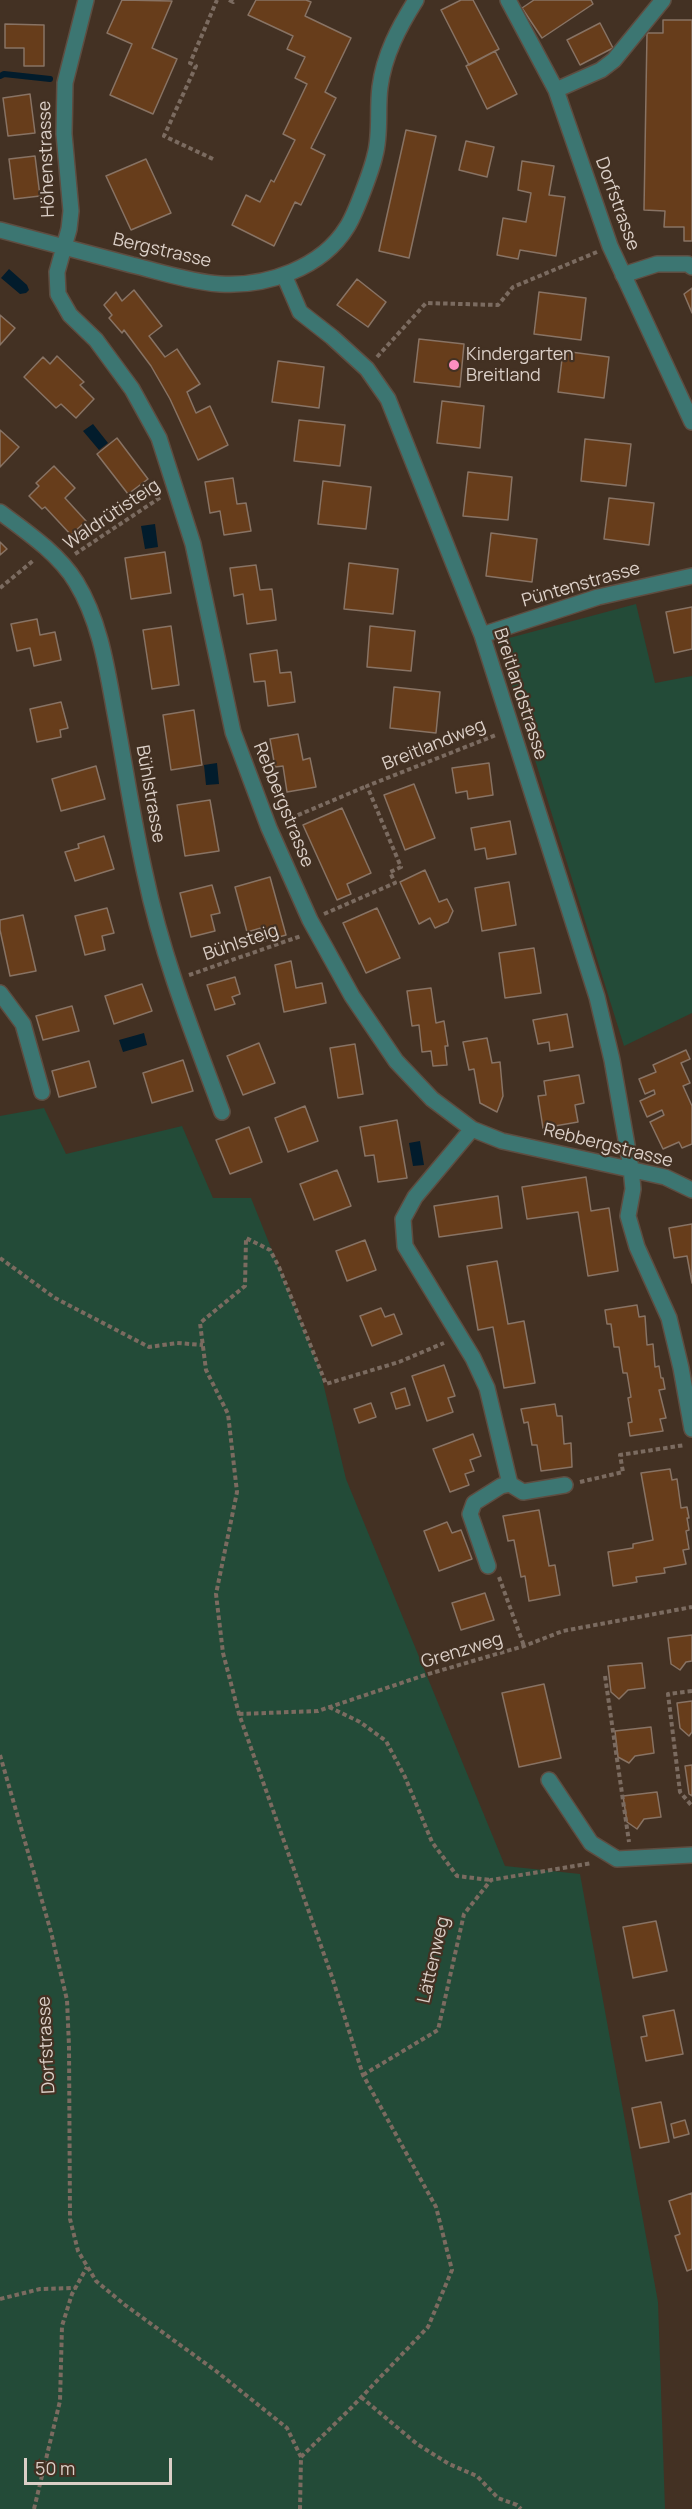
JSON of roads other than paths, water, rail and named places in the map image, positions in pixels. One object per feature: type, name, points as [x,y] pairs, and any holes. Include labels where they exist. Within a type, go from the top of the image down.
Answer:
[{"type":"street","name":"Höhenstrasse","points":[[64,247],[71,211],[63,108],[73,48],[86,0]]},
{"type":"street","name":"Bergstrasse","points":[[0,230],[191,279],[221,284],[251,284],[284,275],[310,262],[331,246],[348,227],[376,154],[380,86],[388,52],[399,27],[416,0]]},
{"type":"street","name":"Dorfstrasse","points":[[508,0],[556,90],[610,246],[692,422]]},
{"type":"street","points":[[556,90],[601,70],[614,60],[663,0]]},
{"type":"street","name":"Rebbergstrasse","points":[[64,247],[57,272],[58,294],[70,315],[96,340],[132,389],[159,438],[193,544],[233,732],[269,828],[313,926],[352,996],[396,1060],[432,1099],[472,1129],[502,1141],[665,1177],[692,1190]]},
{"type":"street","points":[[623,275],[657,264],[688,264],[692,267]]},
{"type":"street","name":"Breitlandstrasse","points":[[284,275],[300,312],[367,369],[388,399],[482,635],[597,997],[612,1060],[633,1189],[628,1216],[637,1247],[669,1318],[692,1429]]},
{"type":"street","name":"Bühlstrasse","points":[[0,512],[63,565],[76,582],[88,606],[104,654],[145,874],[174,981],[222,1112]]},
{"type":"street","name":"Püntenstrasse","points":[[482,635],[598,597],[692,576]]},
{"type":"street","points":[[0,993],[23,1024],[42,1092]]},
{"type":"street","points":[[472,1129],[415,1197],[403,1219],[405,1246],[461,1337],[487,1388],[510,1484]]},
{"type":"street","points":[[488,1566],[470,1514],[474,1503],[501,1486],[510,1484],[524,1492],[565,1485]]},
{"type":"street","points":[[549,1780],[591,1843],[616,1859],[692,1855]]},
{"type":"water","points":[[9,269],[27,285],[29,290],[26,293],[20,294],[1,278]]},
{"type":"water","points":[[93,424],[108,443],[99,450],[83,431]]},
{"type":"water","points":[[155,524],[158,547],[145,549],[141,526]]},
{"type":"water","points":[[217,763],[219,784],[206,785],[204,765]]},
{"type":"water","points":[[144,1033],[147,1045],[123,1052],[119,1040]]},
{"type":"water","points":[[420,1141],[424,1165],[413,1166],[409,1143]]},
{"type":"waterway","points":[[0,76],[4,74],[50,79]]},
{"type":"place","name":"Kindergarten Breitland","points":[[454,365]]}]
